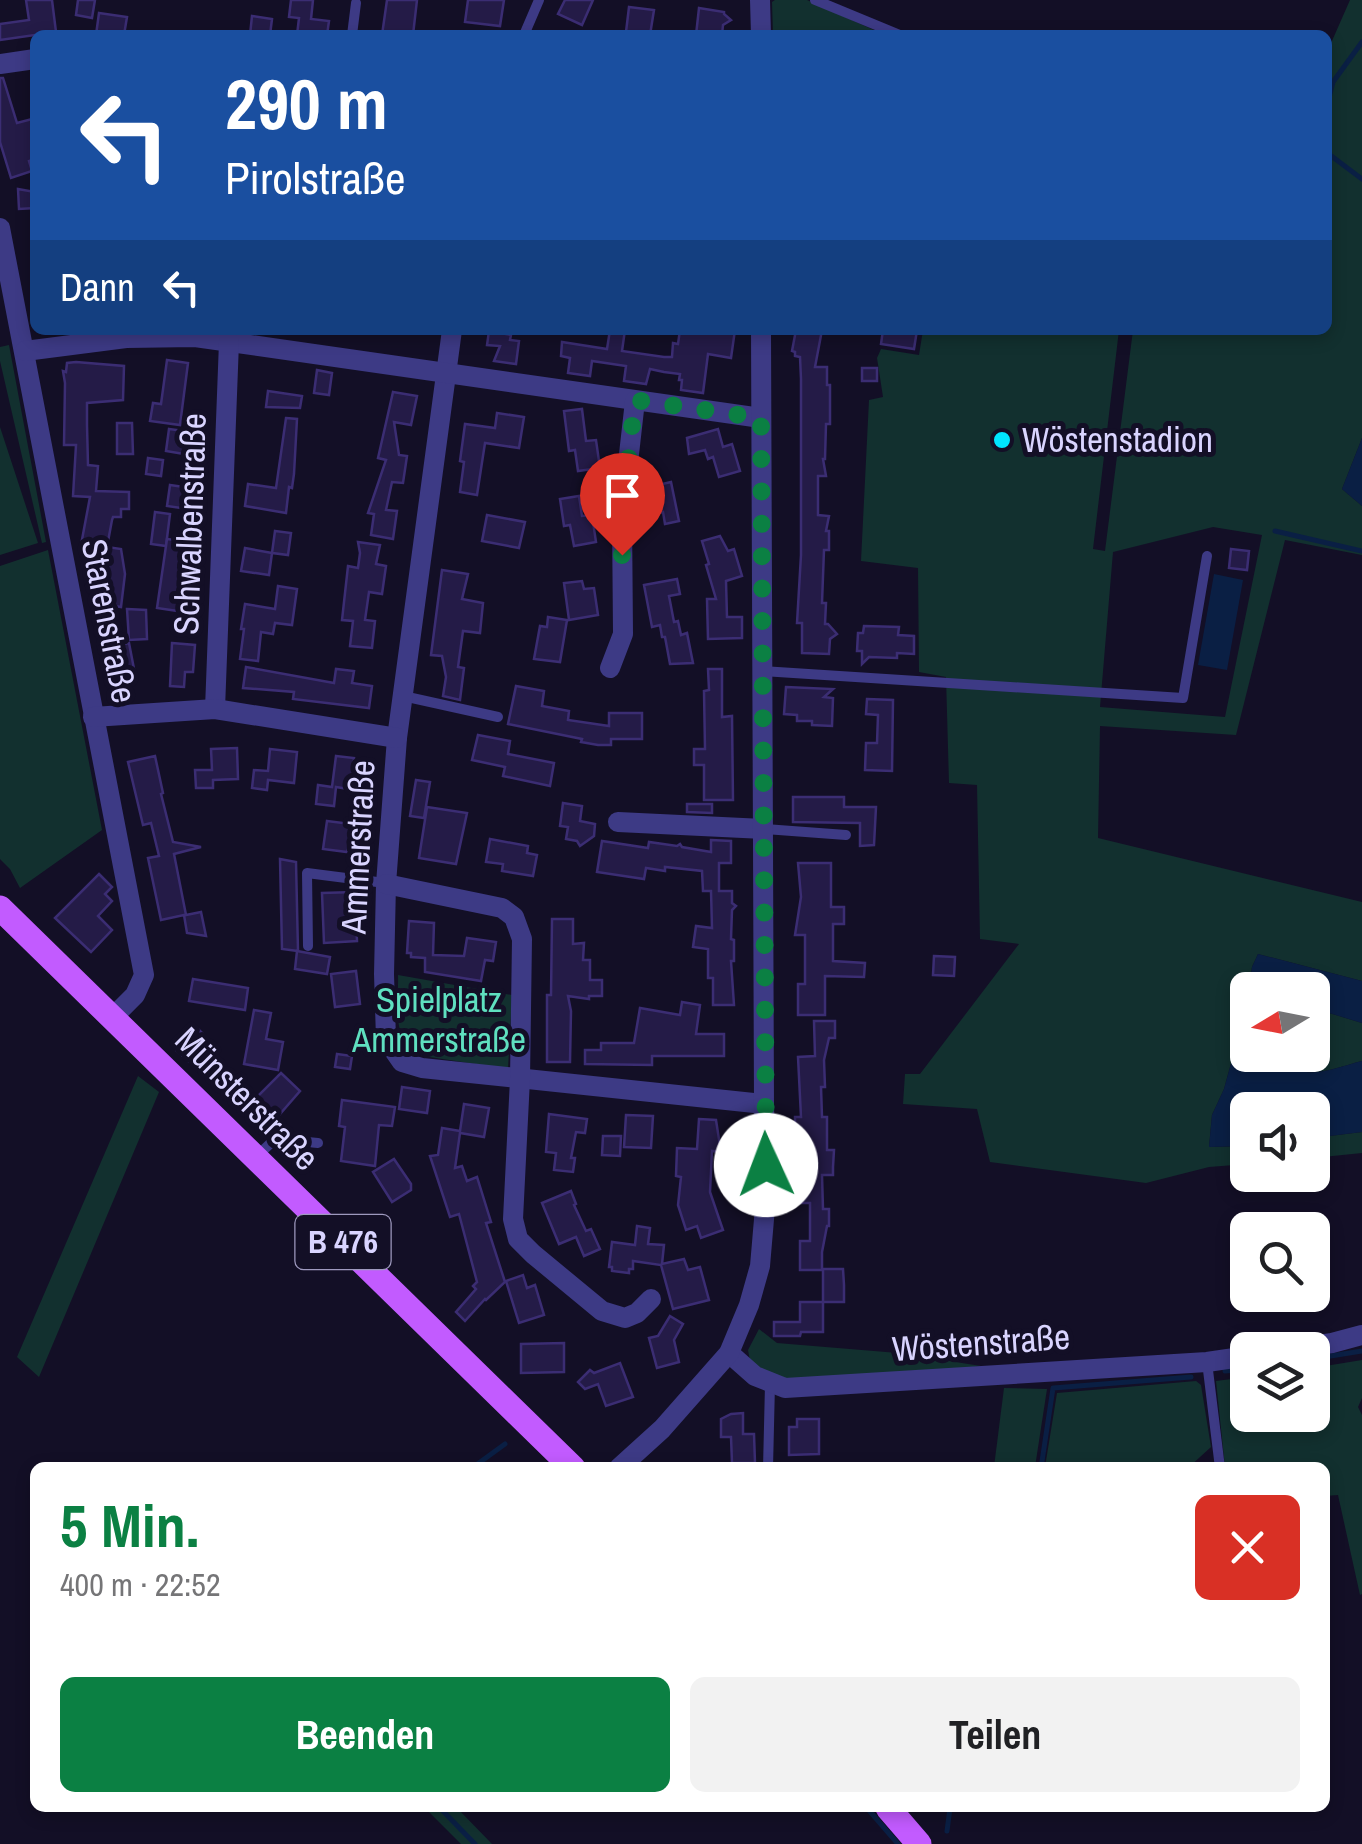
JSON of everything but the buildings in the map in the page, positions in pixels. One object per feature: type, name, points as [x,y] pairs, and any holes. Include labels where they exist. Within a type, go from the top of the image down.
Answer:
[{"type":"main road","name":"Münsterstraße","points":[[0,908],[567,1462]]},
{"type":"main road","points":[[891,1812],[919,1844]]},
{"type":"street","points":[[760,0],[760,30]]},
{"type":"street","points":[[0,64],[30,60]]},
{"type":"street","name":"Starenstraße","points":[[0,228],[144,975],[135,995],[114,1016]]},
{"type":"street","name":"Ammerstraße","points":[[451,335],[397,738],[386,884],[386,1039],[402,1062],[422,1068],[764,1104]]},
{"type":"street","points":[[626,1462],[662,1429],[730,1353],[760,1266],[766,1196],[761,335]]},
{"type":"street","points":[[25,351],[126,338],[195,338],[761,418]]},
{"type":"street","name":"Schwalbenstraße","points":[[216,709],[229,342]]},
{"type":"street","points":[[610,668],[623,634],[622,516],[635,400]]},
{"type":"street","points":[[93,717],[216,709],[397,738]]},
{"type":"street","points":[[618,822],[764,829]]},
{"type":"street","points":[[386,884],[502,908],[514,917],[522,939],[513,1219],[518,1239],[602,1310],[625,1318],[638,1313],[650,1299]]},
{"type":"street","points":[[1330,1343],[1362,1335]]},
{"type":"street","points":[[730,1353],[742,1367],[770,1383]]},
{"type":"street","name":"Wöstenstraße","points":[[770,1383],[785,1388],[1230,1359]]},
{"type":"lane","points":[[526,30],[539,0]]},
{"type":"lane","points":[[814,0],[888,30]]},
{"type":"lane","points":[[353,30],[356,4]]},
{"type":"lane","points":[[762,671],[1184,698],[1206,556]]},
{"type":"lane","points":[[403,696],[498,717]]},
{"type":"lane","points":[[764,829],[846,835]]},
{"type":"lane","points":[[308,946],[307,872],[386,884]]},
{"type":"lane","points":[[256,1157],[275,1140],[318,1143]]},
{"type":"lane","points":[[1207,1362],[1219,1462]]},
{"type":"lane","points":[[768,1462],[770,1383]]},
{"type":"green space","points":[[807,0],[874,30],[773,30],[772,2]]},
{"type":"green space","points":[[1350,0],[1362,0],[1362,438],[1342,489],[1362,506],[1362,555],[1285,540],[1236,735],[1100,726],[1098,838],[1362,902],[1362,981],[1258,954],[1251,972],[1230,972],[1230,1067],[1212,1115],[1209,1147],[1230,1146],[1230,1165],[1146,1183],[990,1162],[977,1109],[903,1104],[905,1074],[920,1074],[1019,944],[980,939],[977,785],[949,783],[946,677],[919,672],[918,568],[861,561],[869,400],[883,397],[877,358],[881,349],[919,355],[922,335],[1118,335],[1093,549],[1105,551],[1132,335],[1332,335],[1332,41]],"holes":[[[1213,527],[1262,535],[1225,717],[1100,707],[1113,552]]]},
{"type":"green space","points":[[9,345],[46,542],[42,543],[0,361],[0,347]]},
{"type":"green space","points":[[0,427],[38,543],[0,555]]},
{"type":"green space","points":[[48,550],[102,830],[20,888],[0,859],[0,566]]},
{"type":"green space","name":"Spielplatz Ammerstraße","points":[[398,975],[512,995],[508,1069],[423,1056],[412,1050],[398,1023]]},
{"type":"green space","points":[[1330,1013],[1362,1023],[1362,1061],[1330,1069]]},
{"type":"green space","points":[[138,1076],[159,1092],[39,1377],[17,1357]]},
{"type":"green space","points":[[1362,1132],[1362,1153],[1330,1156],[1330,1136]]},
{"type":"green space","points":[[759,1329],[777,1343],[898,1353],[981,1366],[891,1377],[785,1382],[750,1361],[748,1350]]},
{"type":"green space","points":[[1362,1360],[1362,1398],[1358,1407],[1362,1415],[1362,1594],[1338,1495],[1330,1496],[1330,1462],[1224,1462],[1216,1381],[1230,1379],[1230,1432],[1330,1432],[1330,1365]]},
{"type":"green space","points":[[1196,1381],[1201,1385],[1211,1447],[1194,1462],[1046,1462],[1057,1393]]},
{"type":"green space","points":[[1004,1388],[1047,1389],[1036,1462],[995,1462]]},
{"type":"green space","points":[[429,1812],[461,1812],[492,1844],[461,1844]]},
{"type":"water","points":[[1362,438],[1362,506],[1342,489]]},
{"type":"water","points":[[1214,574],[1243,580],[1227,670],[1198,665]]},
{"type":"water","points":[[1258,954],[1327,972],[1251,972]]},
{"type":"water","points":[[1330,973],[1362,981],[1362,1023],[1330,1013]]},
{"type":"water","points":[[1362,1061],[1362,1132],[1330,1136],[1330,1092],[1230,1092],[1230,1146],[1209,1147],[1212,1115],[1230,1067],[1230,1072],[1330,1072]]},
{"type":"waterway","points":[[1332,86],[1362,42]]},
{"type":"waterway","points":[[1332,156],[1362,179]]},
{"type":"waterway","points":[[1275,531],[1362,551]]},
{"type":"waterway","points":[[1330,1356],[1362,1351]]},
{"type":"waterway","points":[[1225,1371],[1230,1371]]},
{"type":"waterway","points":[[1042,1462],[1053,1388],[1191,1377]]},
{"type":"waterway","points":[[480,1462],[505,1444]]},
{"type":"waterway","points":[[444,1812],[475,1844]]},
{"type":"waterway","points":[[870,1812],[898,1844]]},
{"type":"waterway","points":[[947,1831],[949,1812]]},
{"type":"place","name":"Wöstenstadion","points":[[1002,440]]},
{"type":"route","points":[[622,555],[622,516],[635,400],[761,418],[766,1165]]}]
